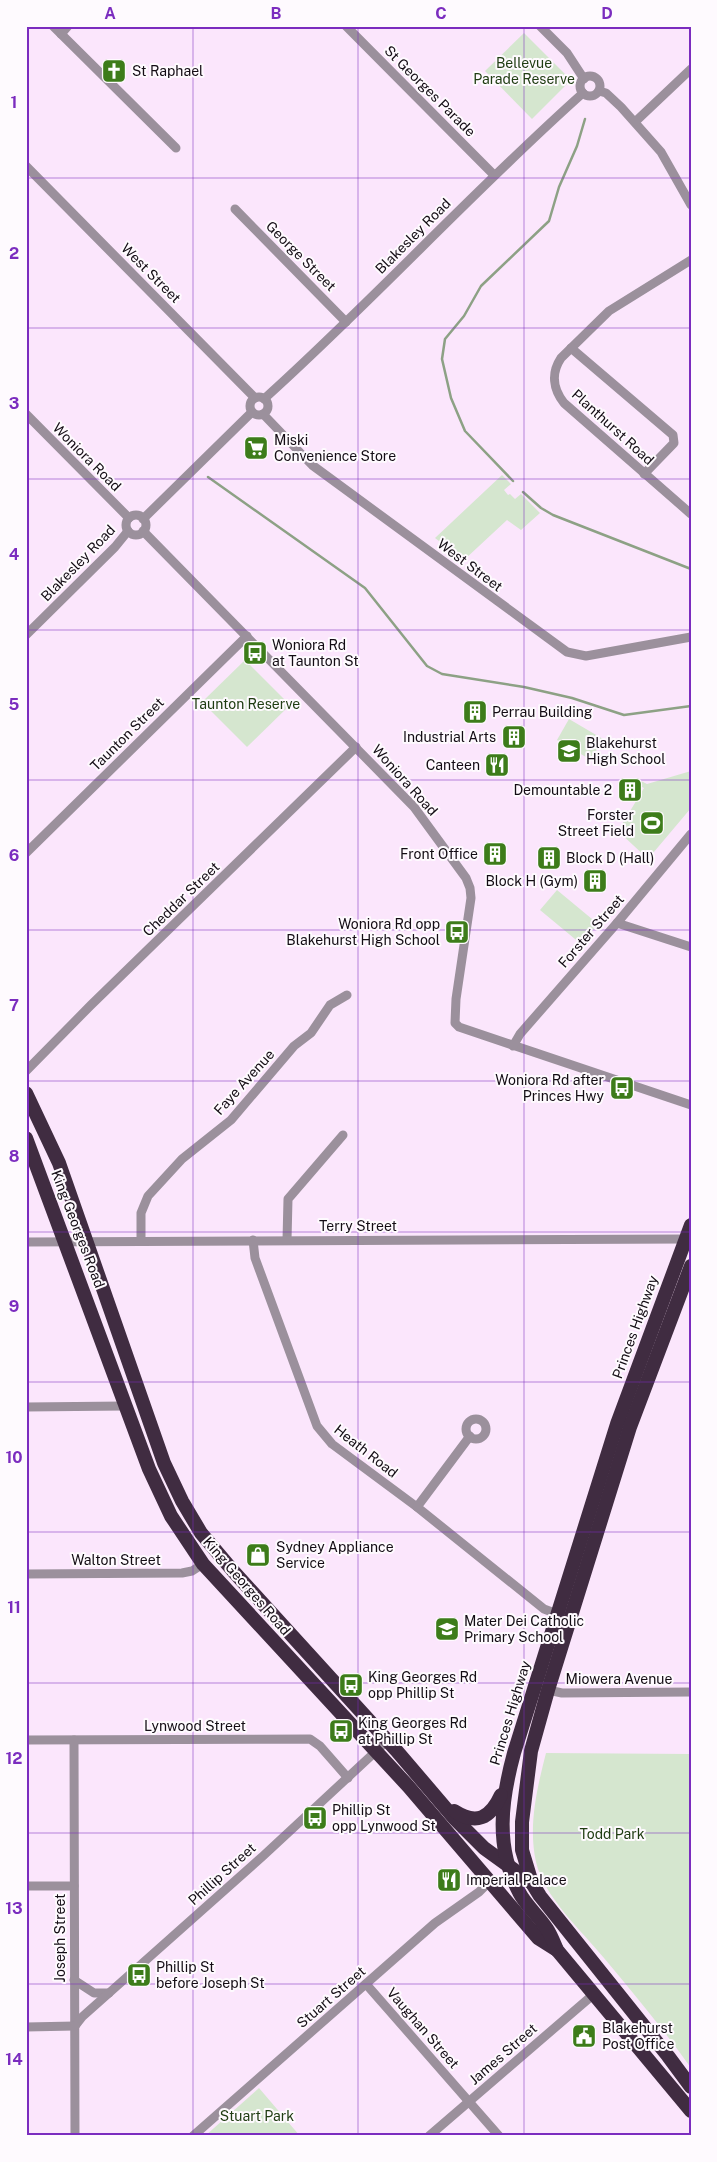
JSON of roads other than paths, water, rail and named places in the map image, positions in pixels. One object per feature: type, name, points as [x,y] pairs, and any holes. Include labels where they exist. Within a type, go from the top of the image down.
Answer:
[{"type":"highway","name":"King Georges Road","points":[[26,1093],[41,1121],[59,1163],[164,1463],[182,1501],[201,1533],[442,1804],[484,1848],[532,1883]]},
{"type":"highway","name":"King Georges Road","points":[[26,1138],[157,1489],[179,1530],[203,1564],[375,1753],[408,1786],[538,1938],[556,1950]]},
{"type":"highway","name":"Princes Highway","points":[[691,1225],[688,1239],[617,1424],[506,1781],[502,1815],[502,1841],[506,1863],[519,1892],[547,1929],[556,1950],[691,2111]]},
{"type":"highway","points":[[691,1266],[630,1427],[548,1690],[529,1760],[522,1822],[522,1850],[532,1883],[540,1896],[691,2087]]},
{"type":"highway","points":[[442,1804],[466,1819],[479,1818],[492,1812],[506,1781]]},
{"type":"highway","points":[[489,1882],[506,1863],[522,1850]]},
{"type":"street","points":[[53,26],[176,148]]},
{"type":"street","points":[[61,34],[68,26]]},
{"type":"street","name":"St Georges Parade","points":[[346,26],[494,175]]},
{"type":"street","points":[[540,26],[567,53],[584,79]]},
{"type":"street","points":[[635,122],[691,69]]},
{"type":"street","points":[[590,76],[596,78],[600,84],[599,91],[590,96],[583,92],[580,86],[584,79],[590,76]]},
{"type":"street","points":[[599,91],[606,94],[635,122],[661,152],[691,204]]},
{"type":"street","name":"Blakesley Road","points":[[260,399],[346,322],[494,175],[583,92]]},
{"type":"street","name":"West Street","points":[[26,166],[260,399]]},
{"type":"street","name":"George Street","points":[[235,209],[346,322]]},
{"type":"street","name":"Planthurst Road","points":[[691,260],[609,311],[561,358],[555,370],[554,383],[559,397],[691,514]]},
{"type":"street","points":[[571,348],[673,434],[674,443],[644,474]]},
{"type":"street","points":[[260,399],[268,407],[263,414],[257,415],[252,412],[250,404],[260,399]]},
{"type":"street","points":[[143,519],[252,412]]},
{"type":"street","name":"Woniora Road","points":[[26,414],[129,518]]},
{"type":"street","name":"West Street","points":[[263,414],[312,465],[566,652],[586,656],[691,637]]},
{"type":"street","points":[[135,516],[143,519],[145,525],[143,531],[136,535],[128,531],[126,526],[129,518],[135,516]]},
{"type":"street","name":"Blakesley Road","points":[[26,635],[115,547],[128,531]]},
{"type":"street","name":"Woniora Road","points":[[143,531],[414,807],[469,883],[470,898],[456,999],[455,1023],[464,1029],[691,1105]]},
{"type":"street","name":"Taunton Street","points":[[26,853],[247,636]]},
{"type":"street","name":"Cheddar Street","points":[[26,1071],[91,1005],[356,747]]},
{"type":"street","name":"Forster Street","points":[[513,1046],[520,1034],[617,923],[691,834]]},
{"type":"street","points":[[617,923],[691,947]]},
{"type":"street","name":"Faye Avenue","points":[[141,1240],[141,1213],[148,1196],[182,1159],[231,1120],[294,1046],[311,1033],[330,1005],[347,995]]},
{"type":"street","points":[[287,1240],[288,1200],[343,1135]]},
{"type":"street","name":"Terry Street","points":[[26,1242],[688,1239]]},
{"type":"street","name":"Heath Road","points":[[253,1240],[255,1258],[316,1426],[332,1444],[416,1507],[544,1609],[570,1619]]},
{"type":"street","points":[[26,1407],[125,1406]]},
{"type":"street","points":[[416,1507],[470,1436]]},
{"type":"street","name":"Walton Street","points":[[26,1574],[182,1573],[192,1571],[203,1564]]},
{"type":"street","name":"Miowera Avenue","points":[[548,1690],[562,1693],[691,1692]]},
{"type":"street","name":"Lynwood Street","points":[[26,1740],[310,1739],[320,1746],[348,1778]]},
{"type":"street","name":"Joseph Street","points":[[74,1740],[75,2136]]},
{"type":"street","name":"Phillip Street","points":[[75,2026],[82,2017],[387,1741]]},
{"type":"street","name":"Stuart Street","points":[[193,2136],[435,1923],[479,1892],[489,1882]]},
{"type":"street","points":[[26,1886],[74,1886]]},
{"type":"street","points":[[74,1980],[94,1993],[110,1993]]},
{"type":"street","name":"Vaughan Street","points":[[366,1984],[499,2136]]},
{"type":"street","name":"James Street","points":[[430,2136],[594,1994]]},
{"type":"street","points":[[26,2027],[75,2026]]},
{"type":"waterway","points":[[513,481],[465,431],[451,398],[442,359],[445,339],[464,316],[481,286],[549,221],[559,187],[577,146],[585,119]]},
{"type":"waterway","points":[[208,477],[365,588],[427,666],[442,674],[524,687],[572,698],[624,715],[691,706]]},
{"type":"waterway","points":[[523,492],[541,508],[553,515],[691,569]]},
{"type":"place","name":"St Raphael","points":[[114,71]]},
{"type":"place","name":"Miski Convenience Store","points":[[256,448]]},
{"type":"place","name":"Woniora Rd at Taunton St","points":[[255,653]]},
{"type":"place","name":"Perrau Building","points":[[475,712]]},
{"type":"place","name":"Industrial Arts","points":[[514,737]]},
{"type":"place","name":"Blakehurst High School","points":[[569,751]]},
{"type":"place","name":"Canteen","points":[[497,765]]},
{"type":"place","name":"Demountable 2","points":[[630,790]]},
{"type":"place","name":"Forster Street Field","points":[[652,823]]},
{"type":"place","name":"Front Office","points":[[495,854]]},
{"type":"place","name":"Block D (Hall)","points":[[549,858]]},
{"type":"place","name":"Block H (Gym)","points":[[595,881]]},
{"type":"place","name":"Woniora Rd opp Blakehurst High School","points":[[457,932]]},
{"type":"place","name":"Woniora Rd after Princes Hwy","points":[[622,1088]]},
{"type":"place","name":"Sydney Appliance Service","points":[[258,1555]]},
{"type":"place","name":"Mater Dei Catholic Primary School","points":[[447,1629]]},
{"type":"place","name":"King Georges Rd opp Phillip St","points":[[351,1685]]},
{"type":"place","name":"King Georges Rd at Phillip St","points":[[341,1731]]},
{"type":"place","name":"Phillip St opp Lynwood St","points":[[315,1818]]},
{"type":"place","name":"Imperial Palace","points":[[449,1880]]},
{"type":"place","name":"Phillip St before Joseph St","points":[[139,1975]]},
{"type":"place","name":"Blakehurst Post Office","points":[[584,2036]]},
{"type":"park label","name":"Bellevue Parade Reserve","points":[[524,72]]},
{"type":"park label","name":"Taunton Reserve","points":[[246,704]]},
{"type":"park label","name":"Todd Park","points":[[612,1834]]},
{"type":"park label","name":"Stuart Park","points":[[257,2116]]}]
